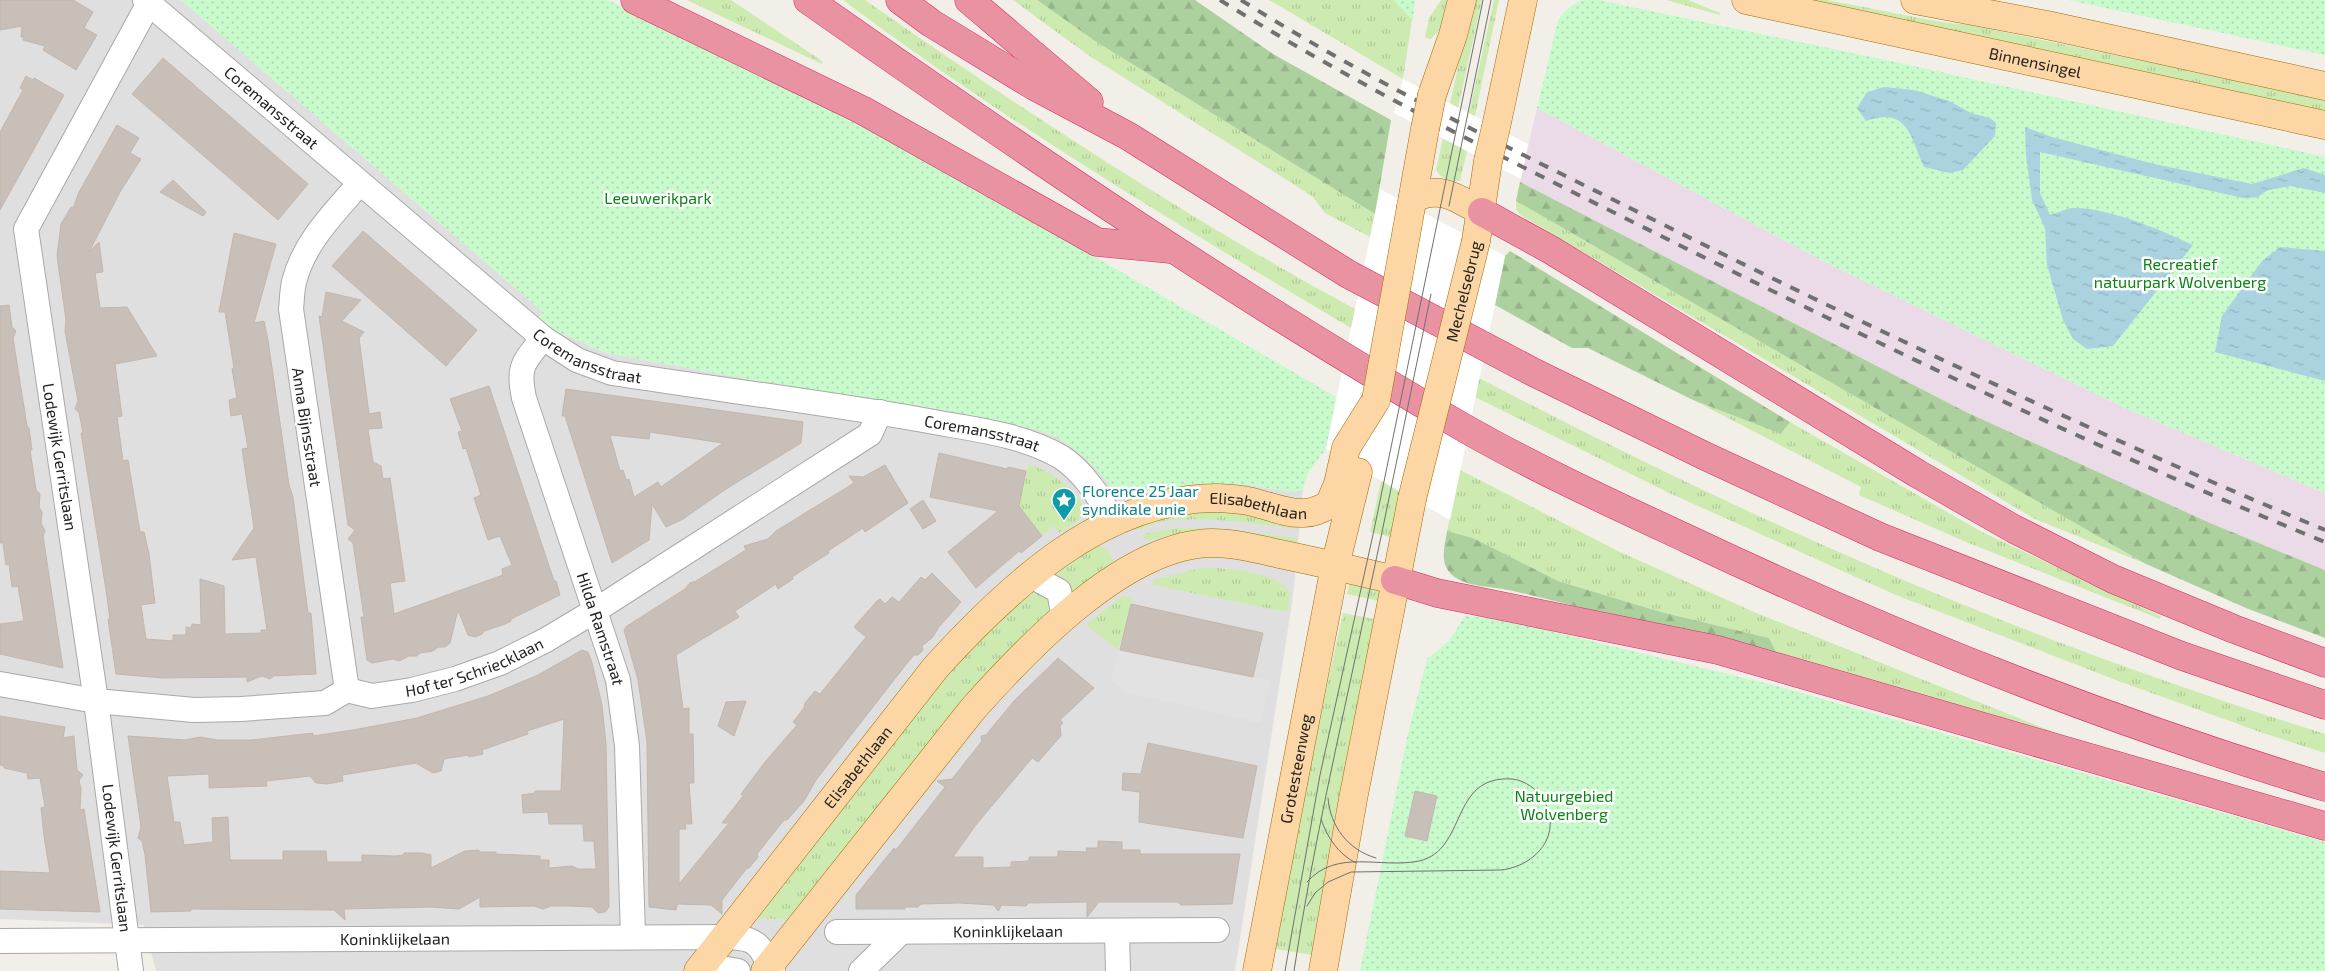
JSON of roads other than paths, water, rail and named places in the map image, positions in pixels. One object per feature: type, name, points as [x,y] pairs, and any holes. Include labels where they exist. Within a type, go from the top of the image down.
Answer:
[{"type":"highway","points":[[635,0],[862,110],[1097,242],[1174,250]]},
{"type":"highway","points":[[808,0],[973,116],[1174,250],[1467,429],[1536,466],[1788,586],[2029,685],[2157,732],[2325,787]]},
{"type":"highway","points":[[900,0],[931,23],[1034,86],[1128,136],[1348,274],[1533,372],[1705,456],[1880,537],[2182,656],[2325,705]]},
{"type":"highway","points":[[969,0],[1128,136]]},
{"type":"highway","points":[[1482,212],[1551,250],[1918,474],[2030,537],[2113,580],[2325,663]]},
{"type":"highway","points":[[1395,580],[1437,593],[1718,650],[2325,826]]},
{"type":"main road","points":[[1412,202],[1432,95],[1453,35],[1462,0]]},
{"type":"main road","name":"Mechelsebrug","points":[[1395,580],[1412,499],[1476,241],[1482,212],[1488,161],[1523,0]]},
{"type":"main road","name":"Binnensingel","points":[[1746,0],[2325,125]]},
{"type":"main road","points":[[1915,0],[2047,25],[2325,86]]},
{"type":"main road","points":[[1412,202],[1427,192],[1444,192],[1482,212]]},
{"type":"main road","name":"Elisabethlaan","points":[[698,971],[936,667],[970,630],[1031,576],[1086,536],[1113,521],[1158,505],[1207,498],[1232,498],[1304,513],[1316,511],[1329,505],[1351,464],[1346,448],[1376,400],[1412,202]]},
{"type":"main road","points":[[1335,566],[1351,464]]},
{"type":"main road","points":[[769,970],[972,710],[1032,646],[1064,618],[1140,563],[1171,550],[1190,545],[1213,543],[1235,545],[1395,580],[1324,971]]},
{"type":"main road","name":"Grotesteenweg","points":[[1258,971],[1335,566]]},
{"type":"street","name":"Coremansstraat","points":[[147,1],[543,338],[577,360],[612,373],[880,412],[990,432],[1040,446],[1062,458],[1081,474],[1094,490],[1113,521]]},
{"type":"street","name":"Lodewijk Gerritslaan","points":[[131,971],[96,701],[26,229],[147,1]]},
{"type":"street","name":"Anna Bijnsstraat","points":[[347,690],[291,308],[294,282],[304,256],[318,232],[360,183]]},
{"type":"street","name":"Hilda Ramstraat","points":[[543,338],[525,361],[520,379],[524,398],[618,680],[628,746],[633,936]]},
{"type":"street","name":"Hof ter Schriecklaan","points":[[347,690],[372,696],[455,679],[508,660],[596,610],[870,434],[880,412]]},
{"type":"street","points":[[1031,576],[1059,590],[1064,618]]},
{"type":"street","points":[[0,684],[96,701],[194,710],[241,709],[325,703],[347,690]]},
{"type":"street","name":"Koninklijkelaan","points":[[837,932],[899,934],[1217,930]]},
{"type":"street","points":[[1118,932],[1118,971]]},
{"type":"street","points":[[861,971],[899,934]]},
{"type":"street","name":"Koninklijkelaan","points":[[0,941],[633,936],[724,937],[752,941],[764,954],[769,970]]},
{"type":"street","points":[[716,971],[727,969],[738,971]]},
{"type":"water","points":[[1884,87],[1914,90],[1949,101],[1971,113],[1990,118],[1996,123],[1995,136],[1963,170],[1950,173],[1924,167],[1911,136],[1900,121],[1880,117],[1866,121],[1857,108],[1867,92]]},
{"type":"water","points":[[2025,127],[2052,137],[2154,164],[2252,184],[2304,168],[2325,175],[2325,193],[2291,186],[2268,190],[2258,197],[2243,198],[2040,152],[2040,193],[2050,215],[2072,208],[2100,211],[2151,227],[2193,245],[2113,346],[2087,349],[2073,339],[2063,320],[2047,265],[2045,228],[2032,200],[2026,156]]},
{"type":"water","points":[[2280,247],[2325,251],[2325,381],[2215,352],[2222,316],[2262,261]]},
{"type":"tram line","points":[[1285,971],[1320,775],[1374,530],[1483,0]]},
{"type":"tram line","points":[[1449,206],[1491,0]]},
{"type":"tram line","points":[[1294,971],[1336,746],[1431,294]]},
{"type":"tram line","points":[[1307,882],[1319,872],[1345,863],[1404,863],[1419,861],[1434,854],[1445,843],[1468,800],[1478,789],[1492,781],[1512,779],[1526,783],[1540,795],[1549,812],[1548,836],[1543,846],[1535,855],[1514,867],[1501,870],[1351,872],[1328,882],[1315,893],[1307,906]]},
{"type":"tram line","points":[[1328,798],[1332,818],[1342,835],[1357,849],[1376,858]]},
{"type":"tram line","points":[[1321,819],[1326,832],[1334,844],[1344,855],[1356,863]]},
{"type":"railway","points":[[1220,0],[1386,96],[1753,282],[1996,398],[2242,508],[2325,542]]},
{"type":"railway","points":[[1241,0],[1391,87],[1544,166],[1732,258],[1900,340],[2069,418],[2325,530]]},
{"type":"place","name":"Florence 25 Jaar syndikale unie","points":[[1064,521]]},
{"type":"park label","name":"Leeuwerikpark","points":[[658,198]]},
{"type":"park label","name":"Recreatief natuurpark Wolvenberg","points":[[2180,273]]},
{"type":"park label","name":"Natuurgebied Wolvenberg","points":[[1564,805]]}]
